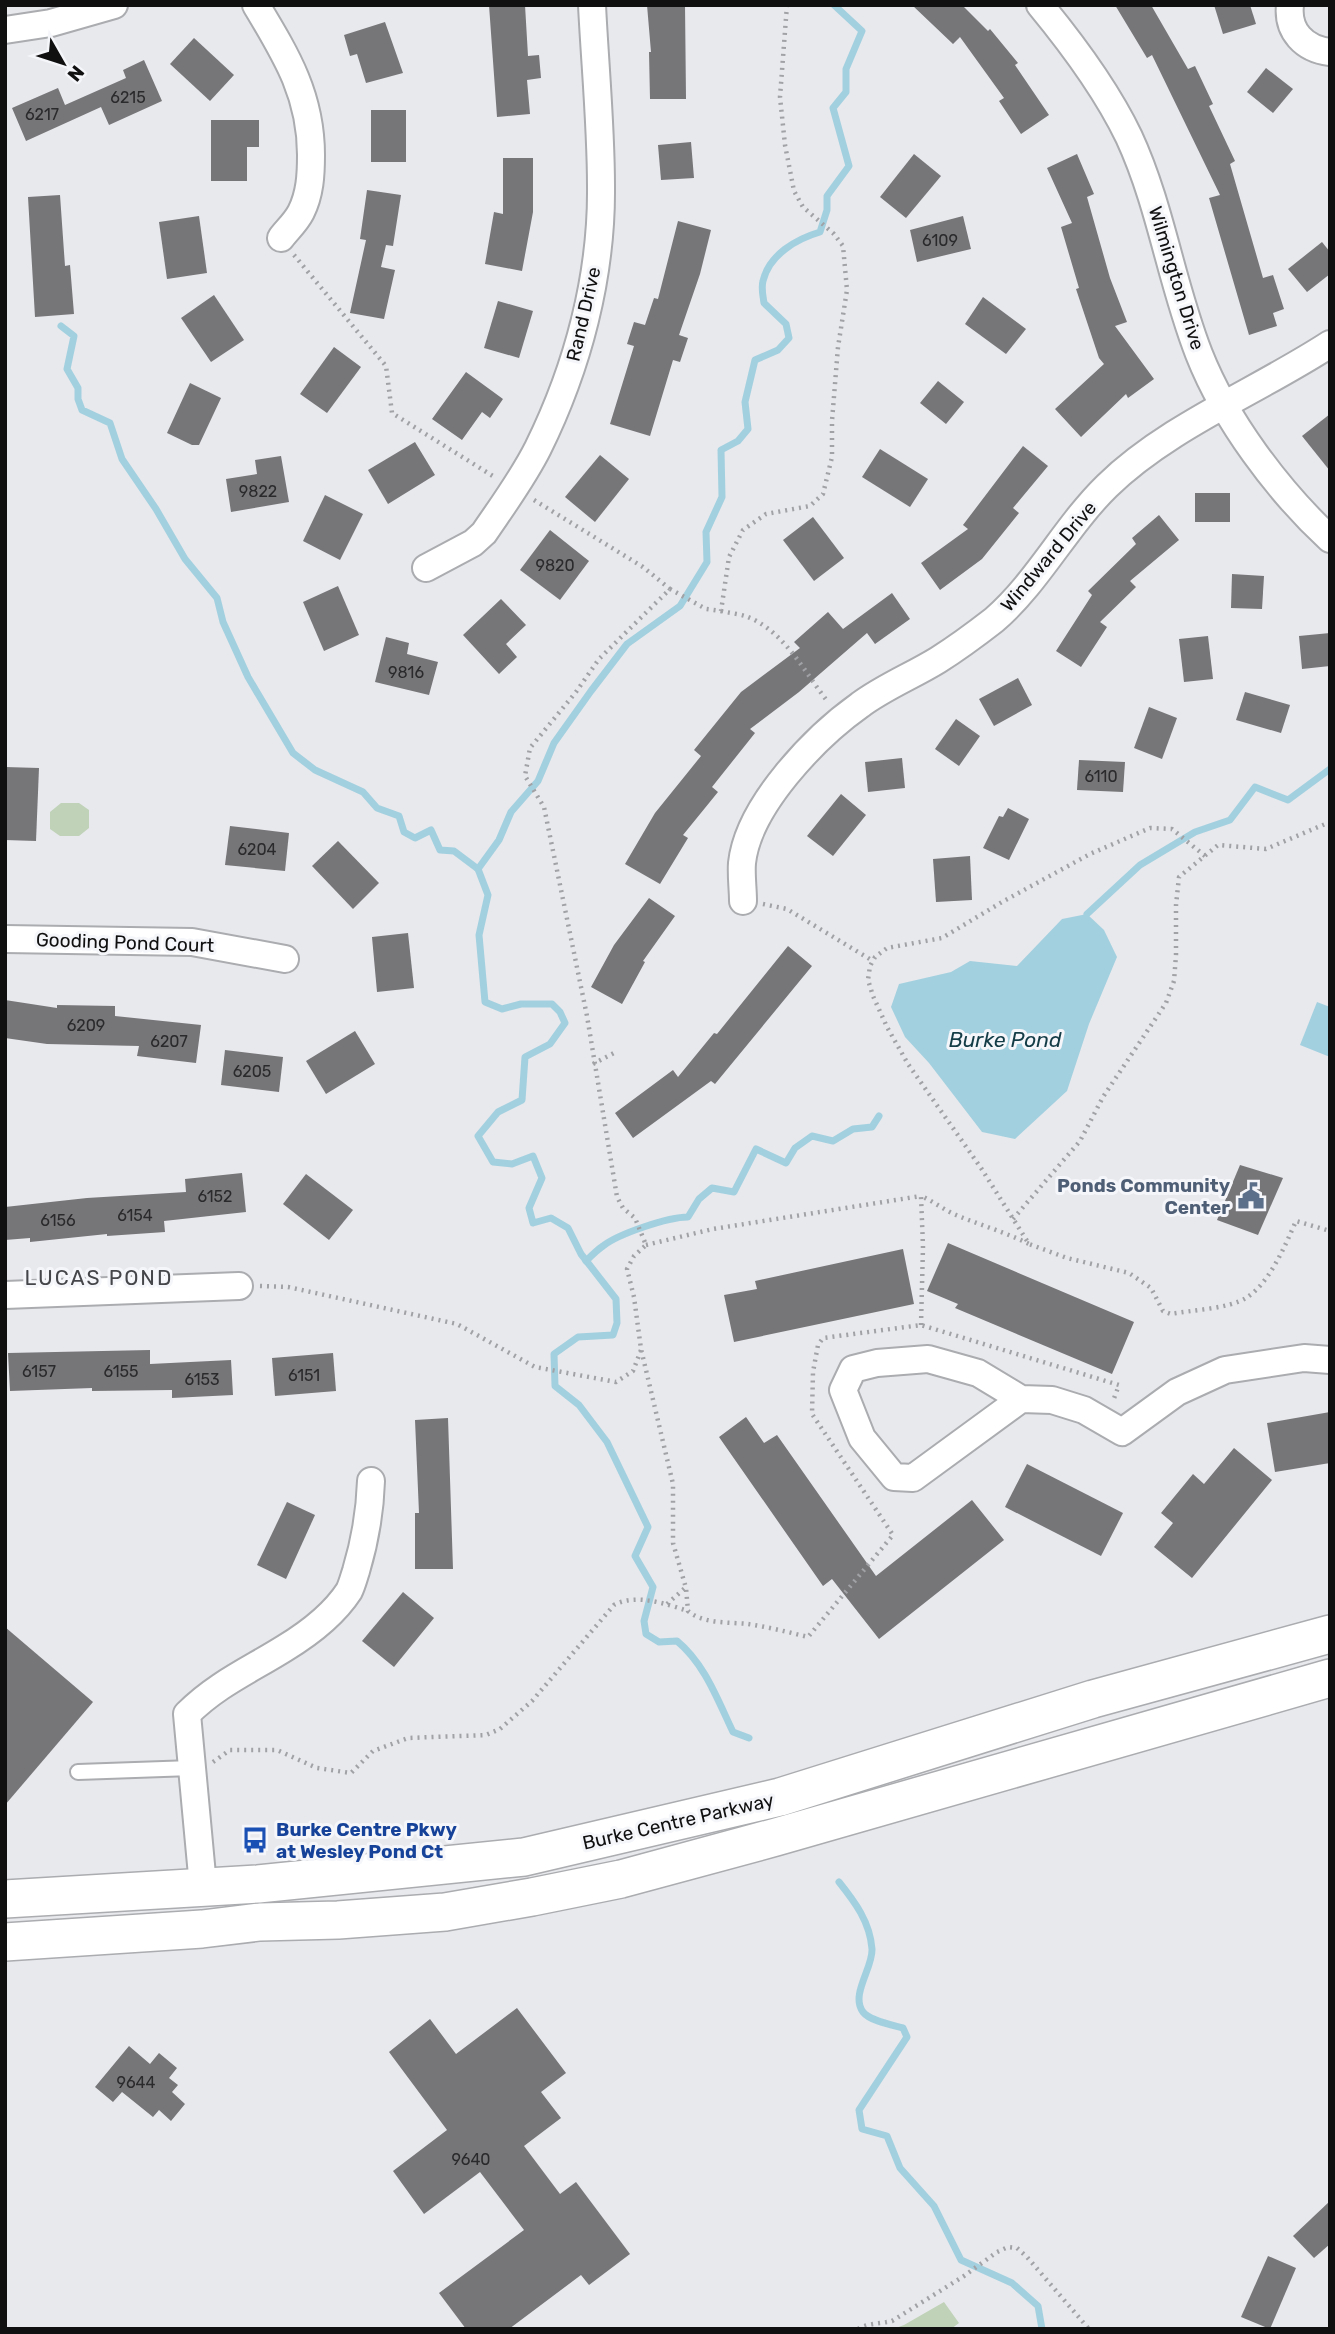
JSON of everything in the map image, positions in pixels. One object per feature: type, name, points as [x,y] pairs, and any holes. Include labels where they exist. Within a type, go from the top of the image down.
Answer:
[{"type":"main road","name":"Burke Centre Parkway","points":[[5,1899],[258,1884],[524,1857],[779,1797],[1093,1699],[1330,1634]]},
{"type":"main road","name":"Burke Centre Parkway","points":[[5,1942],[202,1929],[260,1922],[338,1920],[445,1912],[532,1897],[621,1879],[776,1837],[1330,1678]]},
{"type":"street","points":[[5,30],[51,23],[114,5]]},
{"type":"street","points":[[256,5],[295,73],[306,102],[311,132],[312,179],[300,214],[281,238]]},
{"type":"street","name":"Rand Drive","points":[[426,568],[473,543],[484,533],[514,490],[537,450],[560,400],[576,355],[598,245],[601,187],[592,5]]},
{"type":"street","name":"Wilmington Drive","points":[[1040,5],[1093,76],[1128,136],[1149,187],[1184,311],[1200,356],[1226,405],[1256,456],[1306,517],[1330,540]]},
{"type":"street","points":[[1290,5],[1289,16],[1294,31],[1304,43],[1330,52]]},
{"type":"street","name":"Windward Drive","points":[[743,901],[742,864],[753,827],[774,792],[801,758],[842,719],[872,697],[958,647],[996,618],[1032,579],[1067,531],[1107,486],[1149,451],[1291,370],[1330,344]]},
{"type":"street","name":"Gooding Pond Court","points":[[5,939],[192,942],[285,959]]},
{"type":"street","points":[[5,1295],[239,1286]]},
{"type":"street","points":[[1021,1399],[913,1478],[894,1477],[862,1438],[843,1390],[853,1369],[877,1363],[928,1359],[978,1373],[1021,1399],[1052,1399],[1084,1410],[1122,1432],[1177,1392],[1226,1370],[1304,1358],[1330,1360]]},
{"type":"street","points":[[202,1886],[187,1714],[203,1699],[247,1668],[286,1648],[323,1620],[350,1590],[370,1513],[371,1481]]},
{"type":"lane","points":[[78,1772],[192,1763]]},
{"type":"path","points":[[721,611],[729,557],[743,530],[766,514],[810,506],[824,494],[832,457],[838,347],[847,290],[844,246],[803,207],[794,191],[785,145],[780,97],[787,5]]},
{"type":"path","points":[[281,238],[386,366],[392,413],[643,567],[671,589],[698,605],[749,617],[770,631],[789,649],[842,719]]},
{"type":"path","points":[[646,1245],[635,1218],[623,1208],[617,1197],[567,916],[544,807],[525,776],[530,748],[599,659],[671,589]]},
{"type":"path","points":[[1013,1219],[1080,1141],[1103,1097],[1166,1003],[1174,981],[1179,877],[1218,845],[1266,849],[1330,822]]},
{"type":"path","points":[[1029,1244],[981,1168],[924,1088],[887,1027],[868,980],[870,966],[887,948],[942,938],[1002,902],[1150,828],[1172,829],[1205,856]]},
{"type":"path","points":[[743,901],[786,909],[873,961]]},
{"type":"path","points":[[593,1064],[616,1052]]},
{"type":"path","points":[[921,1196],[921,1325]]},
{"type":"path","points":[[688,1611],[686,1588],[673,1543],[673,1484],[641,1349],[627,1269],[634,1256],[646,1245],[713,1229],[921,1196],[953,1214],[995,1228],[1029,1244],[1067,1258],[1129,1273],[1151,1288],[1163,1311],[1171,1314],[1236,1302],[1247,1297],[1275,1266],[1296,1221],[1330,1231]]},
{"type":"path","points":[[239,1286],[288,1287],[457,1324],[535,1367],[616,1382],[632,1371],[641,1349]]},
{"type":"path","points":[[192,1763],[212,1762],[230,1750],[278,1750],[317,1768],[351,1773],[373,1751],[408,1738],[486,1735],[500,1729],[531,1700],[614,1605],[626,1599],[667,1604],[708,1620],[750,1625],[808,1637],[893,1535],[812,1414],[813,1372],[818,1345],[823,1338],[921,1325],[1119,1385],[1105,1422]]},
{"type":"path","points":[[667,1604],[686,1588]]},
{"type":"path","points":[[858,2329],[866,2324],[891,2321],[1008,2247],[1017,2248],[1089,2329]]},
{"type":"green space","points":[[61,803],[79,803],[89,810],[89,828],[79,836],[60,836],[50,829],[50,812]]},
{"type":"green space","points":[[944,2302],[959,2323],[951,2329],[893,2329],[904,2325]]},
{"type":"water","name":"Burke Pond","points":[[1087,914],[1104,930],[1117,957],[1089,1024],[1067,1091],[1015,1139],[982,1132],[929,1063],[905,1037],[891,1007],[899,984],[951,972],[970,961],[1017,966],[1062,919]]},
{"type":"water","points":[[1317,1002],[1330,1007],[1330,1057],[1300,1045]]},
{"type":"building","points":[[489,5],[525,5],[528,56],[539,55],[541,78],[527,80],[530,114],[497,117]]},
{"type":"building","points":[[647,5],[685,5],[686,99],[650,99],[651,52]]},
{"type":"building","points":[[912,5],[962,5],[988,31],[990,29],[1018,63],[1015,65],[1049,115],[1021,134],[999,101],[1004,98],[960,37],[953,44]]},
{"type":"building","points":[[1115,5],[1151,5],[1188,69],[1195,66],[1213,104],[1209,106],[1235,161],[1230,164],[1263,278],[1273,275],[1284,309],[1273,313],[1277,326],[1249,335],[1209,198],[1220,195],[1152,55],[1147,58]]},
{"type":"building","points":[[1214,5],[1250,5],[1256,24],[1223,34]]},
{"type":"building","points":[[385,22],[403,73],[366,83],[357,54],[350,56],[344,35]]},
{"type":"building","points":[[194,38],[234,75],[210,101],[170,64]]},
{"type":"building","points":[[144,60],[162,101],[109,125],[101,107],[26,141],[12,108],[58,88],[65,105],[126,78],[123,70]]},
{"type":"building","points":[[1266,68],[1293,89],[1273,113],[1247,92]]},
{"type":"building","points":[[371,110],[406,110],[406,162],[371,162]]},
{"type":"building","points":[[211,120],[259,120],[259,147],[247,147],[247,181],[211,181]]},
{"type":"building","points":[[691,142],[694,178],[661,180],[658,145]]},
{"type":"building","points":[[914,154],[941,176],[906,218],[880,197]]},
{"type":"building","points":[[1077,154],[1094,194],[1087,197],[1110,278],[1127,322],[1115,326],[1154,379],[1128,398],[1126,394],[1081,437],[1055,409],[1104,364],[1099,358],[1076,289],[1079,288],[1061,227],[1072,223],[1047,168]]},
{"type":"building","points":[[503,158],[533,158],[533,212],[522,271],[485,264],[494,212],[503,214]]},
{"type":"building","points":[[367,190],[401,195],[393,246],[386,245],[381,267],[395,270],[384,319],[350,313],[366,240],[360,239]]},
{"type":"building","points":[[60,195],[65,266],[70,265],[74,314],[35,317],[28,197]]},
{"type":"building","points":[[199,216],[207,273],[167,279],[159,222]]},
{"type":"building","points":[[963,216],[971,249],[917,262],[910,230]]},
{"type":"building","points":[[678,221],[711,230],[700,274],[679,335],[688,338],[680,362],[673,360],[650,436],[610,424],[634,346],[627,344],[634,322],[645,325],[654,298],[658,299]]},
{"type":"building","points":[[1322,242],[1330,252],[1330,274],[1307,292],[1288,269]]},
{"type":"building","points":[[214,295],[244,340],[211,362],[181,318]]},
{"type":"building","points":[[983,297],[1026,329],[1006,354],[965,324]]},
{"type":"building","points":[[498,301],[533,311],[519,358],[484,348]]},
{"type":"building","points":[[334,347],[361,367],[327,413],[300,394]]},
{"type":"building","points":[[466,372],[503,399],[490,418],[482,412],[462,440],[432,419]]},
{"type":"building","points":[[938,381],[964,402],[946,424],[920,403]]},
{"type":"building","points":[[190,383],[221,398],[199,445],[192,445],[167,433]]},
{"type":"building","points":[[1330,414],[1330,471],[1302,436]]},
{"type":"building","points":[[415,442],[435,475],[388,504],[368,470]]},
{"type":"building","points":[[1023,446],[1048,466],[1013,508],[1019,513],[982,559],[940,590],[921,563],[968,529],[963,525]]},
{"type":"building","points":[[880,449],[928,479],[910,507],[862,477]]},
{"type":"building","points":[[600,455],[629,479],[595,522],[565,497]]},
{"type":"building","points":[[281,456],[289,502],[231,512],[226,479],[257,474],[255,460]]},
{"type":"building","points":[[1195,493],[1230,493],[1230,522],[1195,522]]},
{"type":"building","points":[[325,495],[363,514],[340,560],[303,541]]},
{"type":"building","points":[[1159,515],[1179,540],[1130,581],[1136,587],[1100,622],[1107,627],[1081,667],[1056,651],[1092,595],[1088,591],[1136,544],[1132,538]]},
{"type":"building","points":[[813,517],[844,558],[814,581],[783,540]]},
{"type":"building","points":[[550,530],[589,561],[560,600],[520,570]]},
{"type":"building","points":[[1232,574],[1264,576],[1262,609],[1231,608]]},
{"type":"building","points":[[338,586],[359,635],[324,651],[303,602]]},
{"type":"building","points":[[892,593],[910,619],[875,644],[867,633],[799,692],[750,729],[755,733],[712,787],[718,792],[683,835],[688,838],[660,884],[625,864],[655,813],[701,756],[694,750],[741,692],[800,648],[794,642],[828,612],[843,629]]},
{"type":"building","points":[[501,599],[526,625],[506,644],[517,657],[499,674],[463,635]]},
{"type":"building","points":[[1330,633],[1330,666],[1302,669],[1299,636]]},
{"type":"building","points":[[1208,636],[1213,679],[1184,682],[1179,639]]},
{"type":"building","points":[[386,637],[409,643],[407,654],[438,662],[429,695],[375,682]]},
{"type":"building","points":[[1018,678],[1032,705],[994,726],[979,699]]},
{"type":"building","points":[[1245,692],[1290,705],[1281,733],[1236,720]]},
{"type":"building","points":[[1149,707],[1177,718],[1162,759],[1134,748]]},
{"type":"building","points":[[956,719],[980,736],[959,766],[935,749]]},
{"type":"building","points":[[902,758],[905,788],[868,792],[865,762]]},
{"type":"building","points":[[1079,760],[1125,762],[1123,792],[1077,790]]},
{"type":"building","points":[[5,767],[39,768],[36,841],[5,840]]},
{"type":"building","points":[[841,794],[866,815],[833,856],[807,836]]},
{"type":"building","points":[[1008,808],[1029,819],[1009,860],[983,848],[999,816],[1003,817]]},
{"type":"building","points":[[230,826],[289,833],[285,871],[225,865]]},
{"type":"building","points":[[338,841],[379,883],[353,909],[312,866]]},
{"type":"building","points":[[970,856],[972,900],[936,902],[933,859]]},
{"type":"building","points":[[649,898],[675,916],[643,961],[645,962],[622,1004],[591,987],[614,945]]},
{"type":"building","points":[[408,933],[414,988],[377,992],[372,937]]},
{"type":"building","points":[[788,946],[812,966],[715,1084],[711,1081],[633,1138],[615,1113],[673,1070],[678,1077],[714,1033],[717,1034]]},
{"type":"building","points":[[5,1000],[57,1008],[57,1005],[115,1006],[115,1016],[201,1025],[196,1063],[137,1056],[139,1046],[47,1044],[5,1038]]},
{"type":"building","points":[[355,1031],[375,1064],[326,1094],[306,1061]]},
{"type":"building","points":[[225,1050],[283,1057],[279,1092],[221,1085]]},
{"type":"building","name":"Ponds Community Center","points":[[1240,1165],[1283,1178],[1258,1235],[1217,1220]]},
{"type":"building","points":[[242,1173],[246,1212],[164,1221],[165,1232],[107,1234],[30,1242],[30,1238],[5,1240],[5,1207],[87,1198],[186,1192],[185,1179]]},
{"type":"building","points":[[306,1174],[353,1210],[329,1240],[283,1204]]},
{"type":"building","points":[[948,1243],[1134,1322],[1112,1374],[955,1308],[958,1304],[927,1291]]},
{"type":"building","points":[[903,1249],[914,1304],[734,1342],[724,1295],[757,1289],[755,1281]]},
{"type":"building","points":[[150,1350],[150,1364],[231,1360],[233,1395],[172,1398],[172,1390],[92,1391],[92,1388],[10,1391],[8,1353]]},
{"type":"building","points":[[333,1353],[336,1391],[275,1396],[272,1358]]},
{"type":"building","points":[[1330,1412],[1330,1463],[1275,1472],[1267,1423]]},
{"type":"building","points":[[746,1417],[764,1443],[777,1435],[876,1576],[972,1500],[1004,1540],[879,1639],[832,1579],[823,1586],[719,1437]]},
{"type":"building","points":[[448,1418],[453,1569],[415,1569],[415,1513],[419,1513],[415,1420]]},
{"type":"building","points":[[1234,1448],[1272,1480],[1192,1578],[1154,1547],[1173,1523],[1161,1513],[1193,1474],[1204,1484]]},
{"type":"building","points":[[1027,1464],[1123,1513],[1101,1556],[1005,1507]]},
{"type":"building","points":[[287,1502],[315,1515],[286,1579],[257,1565]]},
{"type":"building","points":[[403,1592],[434,1618],[394,1667],[362,1641]]},
{"type":"building","points":[[5,1627],[93,1702],[5,1805]]},
{"type":"building","points":[[517,2008],[566,2073],[541,2092],[561,2118],[524,2146],[560,2194],[576,2182],[630,2254],[589,2285],[581,2275],[509,2329],[466,2329],[439,2293],[524,2230],[480,2172],[424,2214],[393,2171],[447,2130],[389,2052],[430,2019],[456,2054]]},
{"type":"building","points":[[129,2046],[150,2064],[159,2053],[177,2068],[169,2078],[178,2085],[172,2092],[185,2104],[171,2121],[159,2110],[153,2117],[122,2092],[113,2102],[95,2087]]},
{"type":"building","points":[[1330,2201],[1330,2244],[1314,2258],[1293,2236]]},
{"type":"building","points":[[1268,2256],[1296,2268],[1270,2329],[1241,2317]]},
{"type":"waterway","points":[[478,869],[499,840],[511,812],[538,781],[554,743],[591,691],[627,644],[680,606],[707,562],[706,532],[722,497],[721,450],[738,441],[748,429],[745,402],[755,360],[778,350],[789,338],[786,324],[764,303],[762,286],[766,272],[785,249],[820,232],[827,210],[827,196],[849,166],[833,108],[846,92],[846,69],[862,31],[834,5]]},
{"type":"waterway","points":[[61,326],[74,336],[67,369],[78,388],[82,410],[110,423],[122,459],[156,509],[185,559],[217,598],[223,622],[248,677],[293,753],[315,770],[363,792],[377,808],[399,816],[404,832],[415,838],[431,830],[440,850],[454,851],[478,869],[488,895],[479,935],[485,1002],[502,1009],[521,1004],[552,1004],[560,1012],[565,1023],[550,1044],[525,1057],[522,1100],[498,1112],[478,1136],[493,1162],[512,1164],[533,1156],[542,1178],[529,1208],[533,1223],[551,1218],[568,1228],[581,1254],[616,1299],[617,1323],[613,1335],[578,1337],[554,1354],[555,1386],[579,1405],[607,1442],[648,1527],[635,1556],[653,1587],[644,1621],[646,1634],[659,1642],[677,1641],[687,1650],[710,1683],[733,1732],[749,1738]]},
{"type":"waterway","points":[[1087,914],[1140,865],[1195,832],[1230,820],[1255,787],[1288,800],[1330,769]]},
{"type":"waterway","points":[[586,1261],[620,1236],[656,1223],[688,1217],[699,1199],[712,1188],[734,1192],[756,1149],[786,1163],[795,1148],[812,1136],[833,1141],[853,1129],[872,1127],[879,1116]]},
{"type":"waterway","points":[[839,1882],[861,1913],[871,1939],[871,1956],[859,1998],[863,2012],[871,2018],[903,2028],[907,2037],[859,2110],[862,2129],[887,2136],[900,2168],[934,2206],[961,2260],[1012,2283],[1038,2306],[1042,2329]]},
{"type":"place","name":"Ponds Community Center","points":[[1251,1196]]},
{"type":"place","name":"Burke Centre Pkwy at Wesley Pond Ct","points":[[255,1840]]},
{"type":"district","name":"LUCAS POND","points":[[99,1278]]}]
